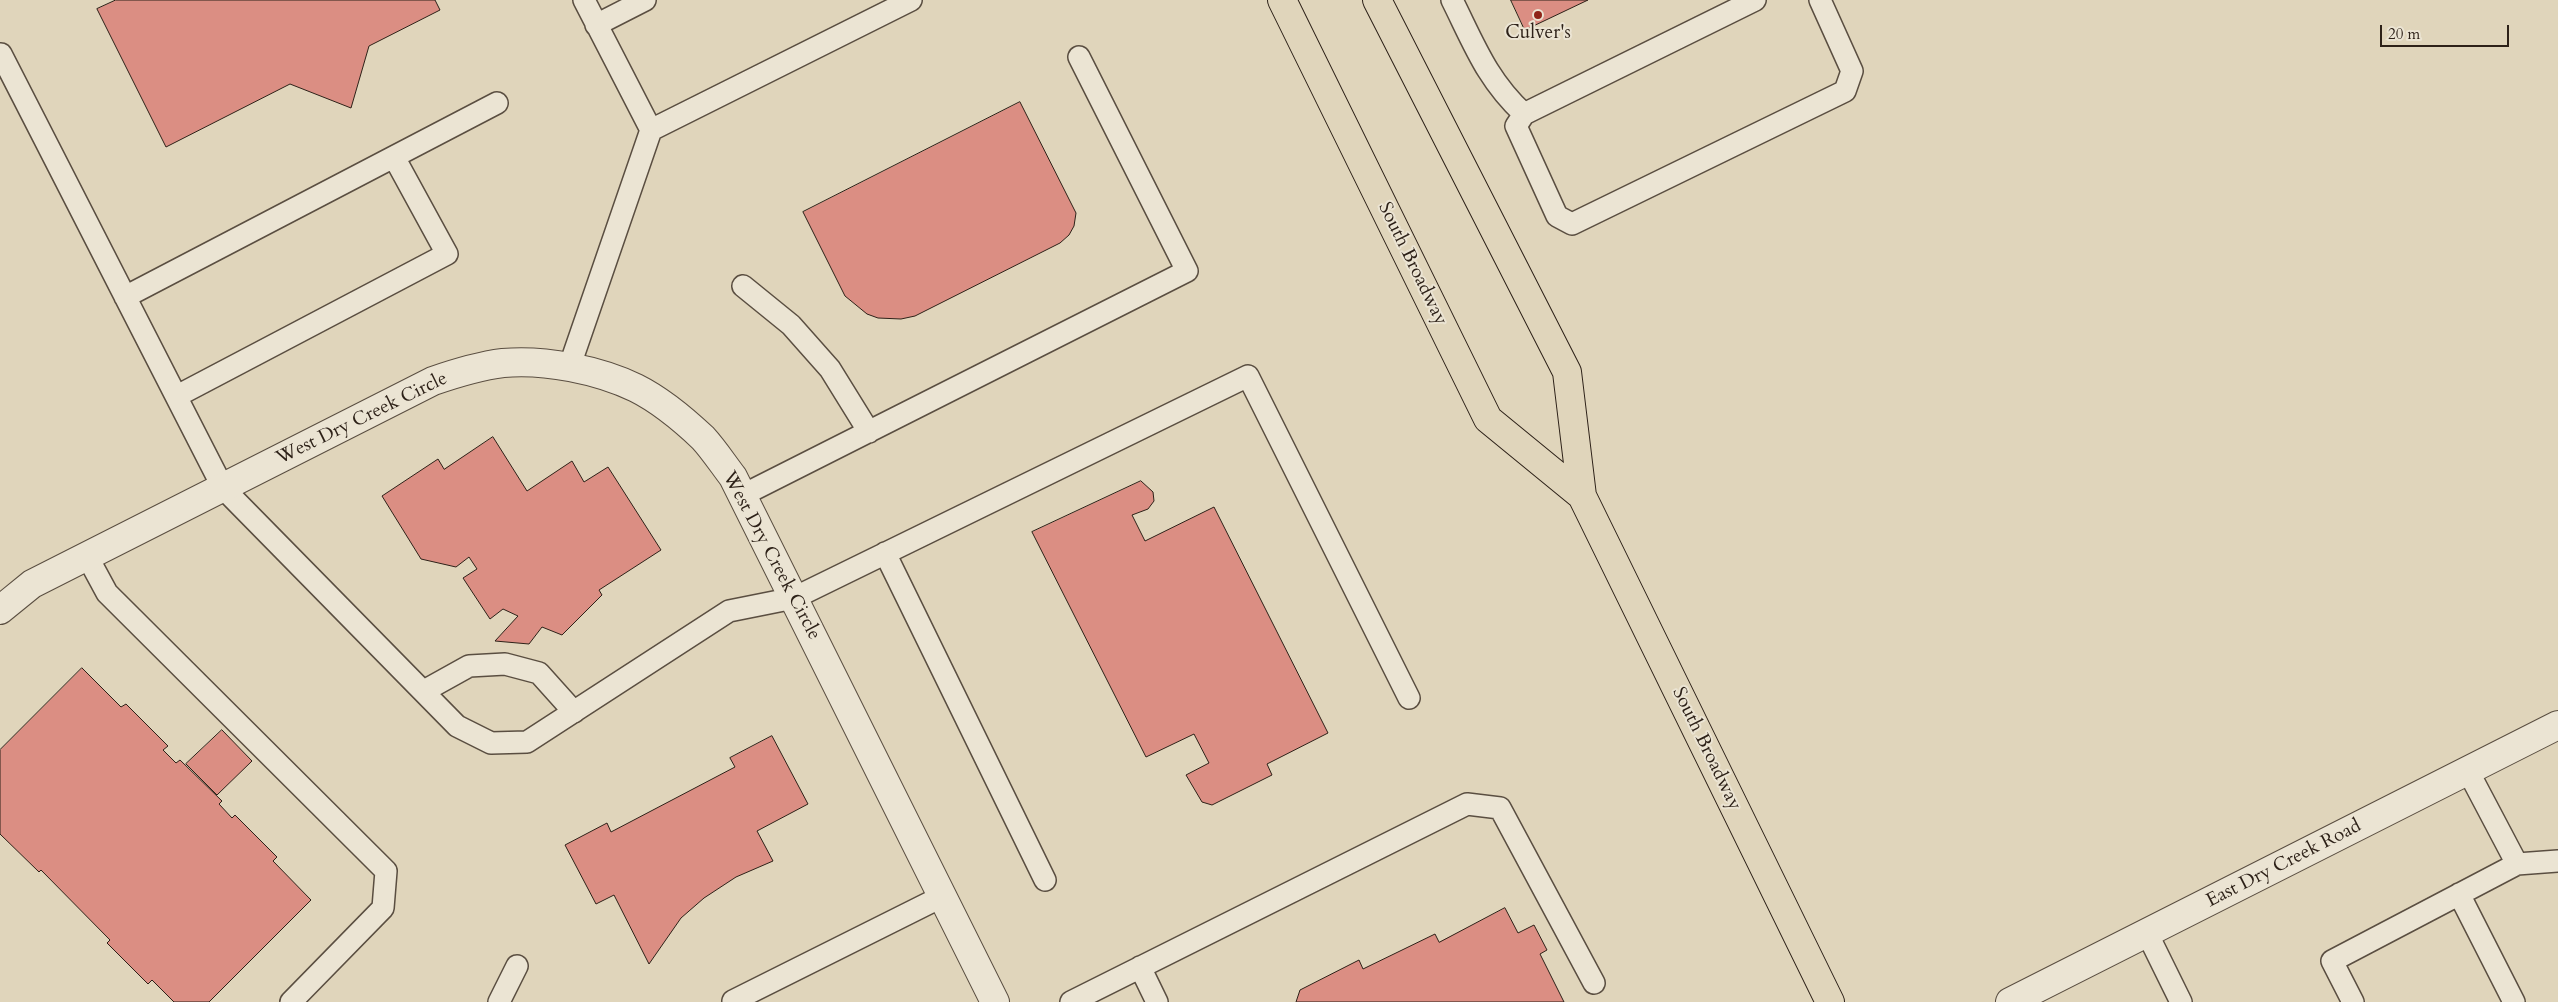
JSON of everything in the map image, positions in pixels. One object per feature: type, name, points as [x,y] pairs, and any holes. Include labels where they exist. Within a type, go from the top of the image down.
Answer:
[{"type":"main road","name":"South Broadway","points":[[1282,0],[1488,419],[1582,496]]},
{"type":"main road","name":"South Broadway","points":[[1377,0],[1566,372],[1582,496],[1830,1002]]},
{"type":"street","name":"West Dry Creek Circle","points":[[0,610],[32,584],[433,380],[470,369],[504,363],[543,363],[569,368],[636,388],[672,411],[704,439],[733,477],[995,1002]]},
{"type":"street","name":"East Dry Creek Road","points":[[2010,1002],[2558,725]]},
{"type":"lane","points":[[584,0],[652,130]]},
{"type":"lane","points":[[596,25],[645,0]]},
{"type":"lane","points":[[569,368],[652,130],[912,0]]},
{"type":"lane","points":[[1452,0],[1488,73],[1509,101],[1524,114]]},
{"type":"lane","points":[[1755,0],[1731,5],[1524,114],[1516,126],[1557,216],[1572,224],[1845,91],[1852,71],[1820,0]]},
{"type":"lane","points":[[1,54],[223,488],[456,726],[491,744],[527,742],[729,611],[794,598],[1248,376],[1409,698]]},
{"type":"lane","points":[[743,495],[1187,271],[1079,57]]},
{"type":"lane","points":[[126,297],[496,103]]},
{"type":"lane","points":[[177,396],[447,254],[394,157]]},
{"type":"lane","points":[[742,286],[791,325],[830,369],[869,432]]},
{"type":"lane","points":[[885,553],[1045,880]]},
{"type":"lane","points":[[87,556],[107,593],[386,871],[384,908],[291,1002]]},
{"type":"lane","points":[[424,692],[469,666],[505,664],[539,673],[574,712]]},
{"type":"lane","points":[[2468,771],[2517,864]]},
{"type":"lane","points":[[1071,1002],[1468,804],[1500,808],[1594,983]]},
{"type":"lane","points":[[2353,1002],[2332,961],[2517,864],[2558,861]]},
{"type":"lane","points":[[2459,894],[2514,1002]]},
{"type":"lane","points":[[733,1001],[943,896]]},
{"type":"lane","points":[[2147,933],[2181,1002]]},
{"type":"lane","points":[[499,1002],[517,966]]},
{"type":"lane","points":[[1140,967],[1157,1002]]},
{"type":"building","points":[[116,0],[435,0],[440,10],[369,46],[351,108],[290,84],[166,147],[97,9]]},
{"type":"building","name":"Culver's","points":[[1511,0],[1588,0],[1525,30]]},
{"type":"building","points":[[1020,102],[1076,213],[1074,226],[1069,235],[1060,243],[915,316],[901,319],[878,318],[867,314],[845,296],[803,212]]},
{"type":"building","points":[[493,437],[527,491],[572,461],[584,482],[608,467],[661,550],[599,590],[602,595],[562,635],[542,627],[529,644],[495,641],[518,616],[503,609],[490,619],[463,578],[477,569],[469,557],[456,567],[421,559],[382,496],[438,459],[444,469]]},
{"type":"building","points":[[1141,481],[1153,492],[1154,501],[1148,509],[1132,515],[1145,541],[1214,507],[1328,733],[1267,764],[1272,775],[1212,805],[1202,802],[1186,775],[1209,763],[1194,734],[1146,757],[1032,532]]},
{"type":"building","points":[[82,668],[121,707],[126,704],[168,746],[163,750],[176,763],[180,760],[222,801],[219,804],[232,818],[235,815],[277,857],[273,861],[311,900],[209,1002],[174,1002],[152,980],[148,984],[107,943],[110,940],[41,870],[39,872],[0,834],[0,750]]},
{"type":"building","points":[[222,730],[252,761],[217,795],[186,764]]},
{"type":"building","points":[[772,736],[808,804],[757,831],[773,861],[736,877],[704,898],[681,918],[649,964],[614,895],[596,904],[565,845],[607,823],[611,832],[735,767],[730,758]]},
{"type":"building","points":[[1505,908],[1518,933],[1534,925],[1547,950],[1540,954],[1564,1002],[1296,1002],[1300,990],[1359,960],[1363,969],[1435,934],[1439,942]]},
{"type":"place","name":"Culver's","points":[[1538,15]]}]
